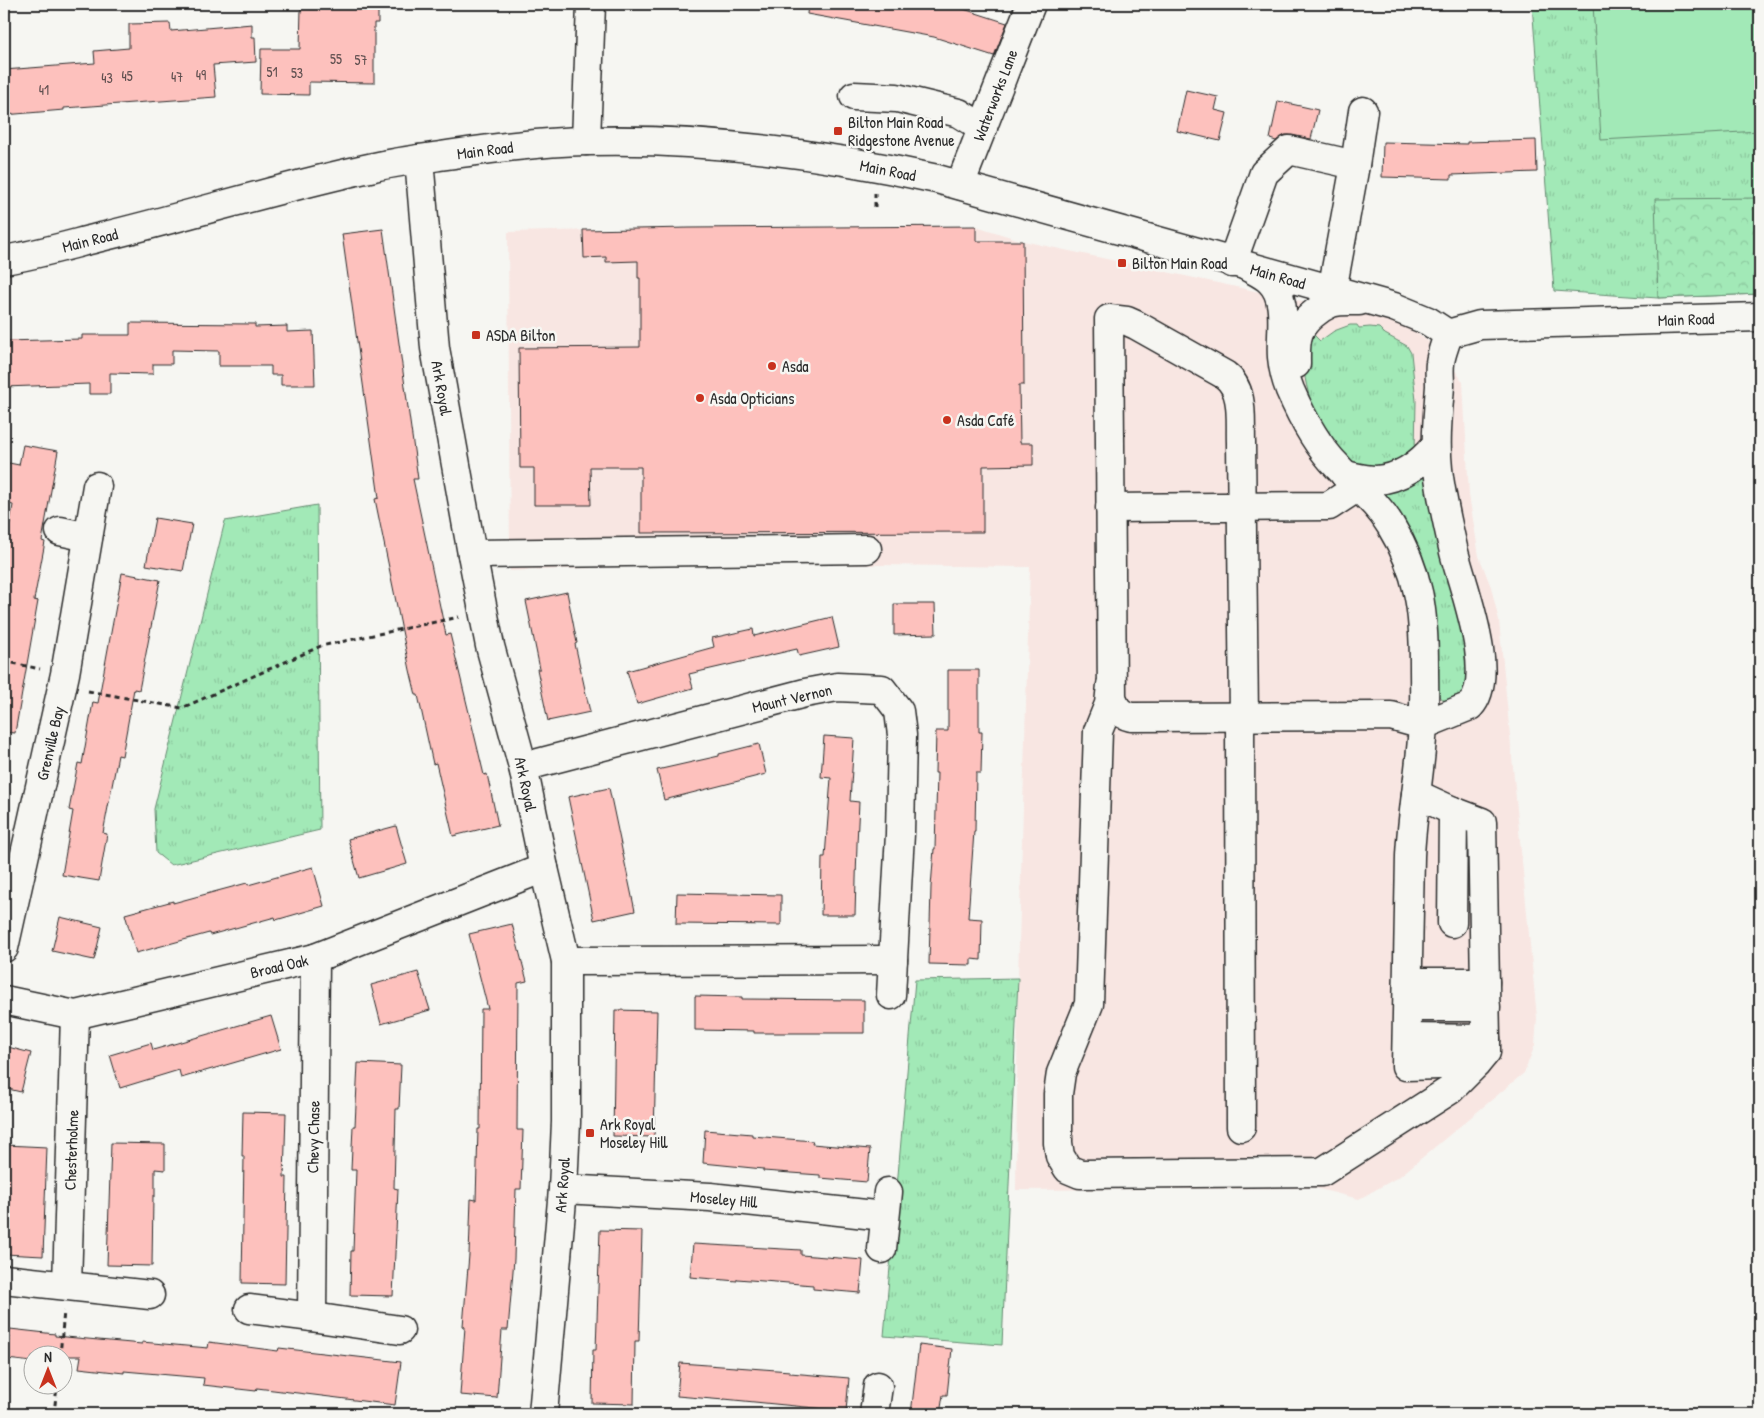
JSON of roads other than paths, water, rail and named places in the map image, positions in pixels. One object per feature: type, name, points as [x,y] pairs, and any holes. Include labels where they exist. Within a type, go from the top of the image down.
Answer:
[{"type":"street","points":[[586,141],[591,4]]},
{"type":"street","name":"Waterworks Lane","points":[[960,186],[1030,4]]},
{"type":"street","points":[[854,96],[897,98],[959,113],[983,128]]},
{"type":"street","points":[[1332,291],[1356,165],[1363,111]]},
{"type":"street","name":"Main Road","points":[[4,260],[162,222],[376,166],[495,148],[586,141],[684,143],[726,146],[884,168],[960,186],[1413,314],[1448,334],[1480,325],[1760,317]]},
{"type":"street","points":[[1356,165],[1289,150],[1264,173],[1240,265],[1270,281],[1280,298],[1282,358],[1289,388],[1305,421],[1322,448],[1378,507],[1398,536],[1418,587],[1424,634],[1424,725],[1411,828],[1406,1066],[1482,1051]]},
{"type":"street","name":"Ark Royal","points":[[420,159],[435,348],[472,554],[490,646],[523,767],[566,961],[566,1122],[563,1190],[543,1414]]},
{"type":"street","points":[[1305,421],[1296,370],[1296,342],[1299,331],[1319,310],[1332,303],[1346,301],[1373,302]]},
{"type":"street","points":[[1242,1127],[1242,717],[1242,507],[1239,400],[1234,382],[1225,375],[1145,329],[1127,321],[1109,319],[1112,696],[1114,706],[1128,717],[1242,717],[1390,716],[1424,725],[1470,706],[1480,690],[1482,676],[1478,643],[1454,552],[1439,478],[1436,445],[1440,387],[1439,364],[1448,334]]},
{"type":"street","points":[[1110,508],[1329,506],[1352,481],[1375,480],[1394,476],[1426,457],[1436,445]]},
{"type":"street","name":"Grenville Bay","points":[[4,948],[64,680],[97,486]]},
{"type":"street","points":[[60,531],[88,537]]},
{"type":"street","points":[[472,554],[867,549]]},
{"type":"street","points":[[1112,680],[1109,704],[1098,731],[1089,1004],[1061,1073],[1058,1086],[1059,1150],[1068,1170],[1080,1174],[1322,1172],[1450,1090],[1482,1051],[1485,995],[1482,822],[1416,794]]},
{"type":"street","name":"Mount Vernon","points":[[523,767],[805,693],[837,687],[882,689],[898,711],[902,735],[900,834],[891,995]]},
{"type":"street","points":[[1452,923],[1453,811]]},
{"type":"street","name":"Broad Oak","points":[[4,1000],[75,1015],[315,958],[544,868]]},
{"type":"street","points":[[1409,922],[1484,923]]},
{"type":"street","name":"Chevy Chase","points":[[312,1317],[315,958]]},
{"type":"street","points":[[566,961],[893,960]]},
{"type":"street","points":[[1408,995],[1485,995]]},
{"type":"street","name":"Chesterholme","points":[[67,1285],[75,1015]]},
{"type":"street","name":"Moseley Hill","points":[[563,1190],[886,1204],[882,1249]]},
{"type":"street","points":[[4,1279],[150,1295]]},
{"type":"street","points":[[249,1310],[400,1330]]},
{"type":"street","points":[[874,1414],[878,1386]]},
{"type":"place","name":"Bilton Main Road Ridgestone Avenue","points":[[838,131]]},
{"type":"place","name":"Bilton Main Road","points":[[1122,263]]},
{"type":"place","name":"ASDA Bilton","points":[[476,335]]},
{"type":"place","name":"Asda","points":[[772,366]]},
{"type":"place","name":"Asda Opticians","points":[[700,398]]},
{"type":"place","name":"Asda Café","points":[[947,420]]},
{"type":"place","name":"Ark Royal Moseley Hill","points":[[590,1133]]}]
